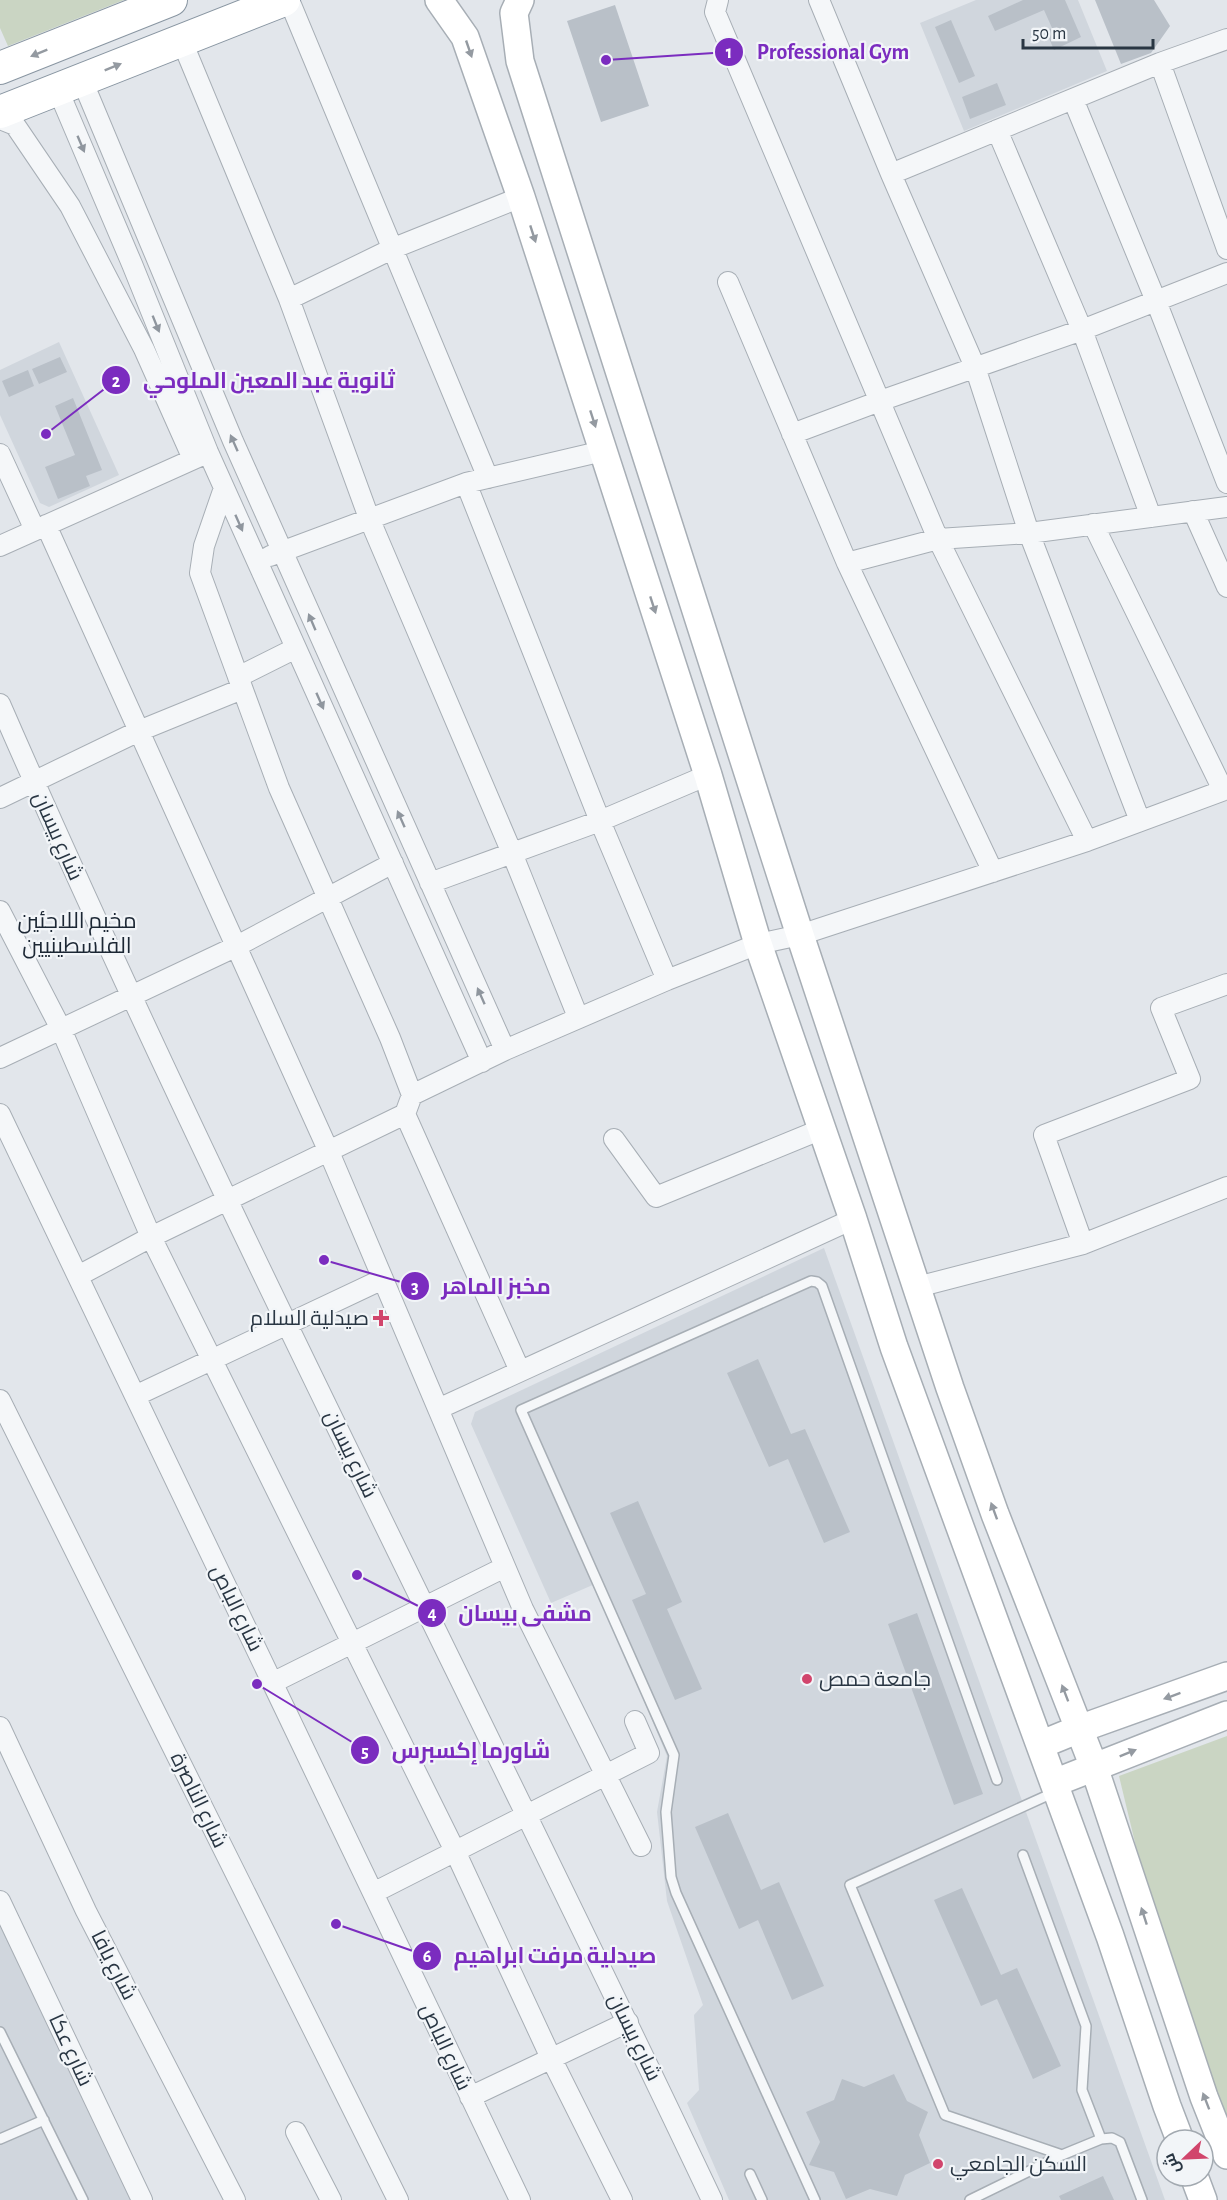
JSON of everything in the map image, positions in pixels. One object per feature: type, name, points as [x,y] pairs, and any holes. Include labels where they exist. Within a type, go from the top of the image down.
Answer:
[{"type":"highway","points":[[0,68],[171,0]]},
{"type":"highway","points":[[0,112],[284,0]]},
{"type":"main road","points":[[439,0],[465,37],[521,197],[708,775],[758,944],[853,1219],[894,1347],[1110,1936],[1175,2128]]},
{"type":"main road","points":[[520,0],[514,13],[520,61],[800,935],[995,1514],[1094,1767],[1204,2097],[1227,2155]]},
{"type":"main road","points":[[1040,1745],[1227,1676]]},
{"type":"main road","points":[[1055,1787],[1094,1767],[1227,1715]]},
{"type":"street","points":[[290,0],[488,478]]},
{"type":"street","points":[[718,0],[715,12],[938,538],[1087,841]]},
{"type":"street","points":[[819,0],[891,174],[975,367],[1029,533],[1140,821]]},
{"type":"street","points":[[181,39],[289,298],[369,518],[512,853],[578,1017]]},
{"type":"street","points":[[891,174],[1160,63],[1227,39]]},
{"type":"street","points":[[1160,63],[1227,249]]},
{"type":"street","points":[[70,85],[201,456]]},
{"type":"street","points":[[70,85],[233,441],[505,1050]]},
{"type":"street","points":[[1073,99],[1156,301],[1227,483]]},
{"type":"street","points":[[0,119],[15,125],[70,206],[201,456],[224,488],[482,1062]]},
{"type":"street","points":[[997,130],[1082,330],[1151,517]]},
{"type":"street","points":[[289,298],[394,248],[521,197]]},
{"type":"street","points":[[792,434],[1082,330],[1227,273]]},
{"type":"street","points":[[728,282],[847,564],[993,872]]},
{"type":"street","points":[[256,561],[466,483],[603,451]]},
{"type":"street","points":[[0,454],[41,528],[139,731],[329,1152],[523,1610],[641,1846]]},
{"type":"street","points":[[0,546],[201,456]]},
{"type":"street","points":[[466,483],[600,822],[667,980]]},
{"type":"street","points":[[78,1276],[151,1237],[405,1114],[412,1095],[390,1038],[279,789],[200,573],[204,546],[224,488]]},
{"type":"street","points":[[847,564],[938,538],[1029,533],[1227,507]]},
{"type":"street","points":[[1192,511],[1227,587]]},
{"type":"street","points":[[412,1095],[578,1017],[758,944],[800,935],[993,872],[1087,841],[1225,790],[1093,524]]},
{"type":"street","points":[[0,798],[240,683],[296,648]]},
{"type":"street","name":"شارع بيسان","points":[[0,704],[130,996],[628,2022],[712,2200]]},
{"type":"street","points":[[430,883],[600,822],[708,775]]},
{"type":"street","points":[[0,1058],[235,947],[393,863]]},
{"type":"street","points":[[0,911],[61,1029],[151,1237],[455,1851],[550,2058],[622,2200]]},
{"type":"street","points":[[1083,1244],[1044,1135],[1190,1079],[1161,1008],[1227,984]]},
{"type":"street","name":"شارع الباص","points":[[0,1114],[520,2200]]},
{"type":"street","points":[[405,1114],[520,1371]]},
{"type":"street","points":[[614,1139],[656,1197],[822,1129]]},
{"type":"street","points":[[917,1287],[1083,1244],[1227,1187]]},
{"type":"street","points":[[438,1409],[853,1219]]},
{"type":"street","points":[[135,1396],[383,1279]]},
{"type":"street","name":"شارع الناصرة","points":[[0,1400],[398,2200]]},
{"type":"street","points":[[272,1683],[505,1567]]},
{"type":"street","points":[[373,1893],[650,1753],[635,1721]]},
{"type":"street","name":"شارع يافا","points":[[0,1727],[86,1911],[235,2200]]},
{"type":"street","name":"شارع عكا","points":[[0,1901],[142,2200]]},
{"type":"street","points":[[470,2097],[628,2022]]},
{"type":"street","points":[[296,2132],[331,2200]]},
{"type":"lane","points":[[816,2200],[676,1893],[671,1877],[666,1812],[675,1760],[672,1749],[521,1410],[811,1281],[822,1286],[997,1780]]},
{"type":"lane","points":[[1055,1787],[850,1885],[945,2115],[1062,2155]]},
{"type":"lane","points":[[1023,1855],[1086,2026],[1082,2090],[1101,2139]]},
{"type":"lane","points":[[0,2032],[82,2200]]},
{"type":"lane","points":[[0,2139],[44,2120]]},
{"type":"lane","points":[[970,2200],[1062,2155],[1101,2139],[1112,2138],[1120,2142],[1142,2200]]},
{"type":"lane","points":[[750,2174],[762,2200]]},
{"type":"shaded area","points":[[976,0],[1078,0],[1107,71],[964,131],[920,23]]},
{"type":"shaded area","points":[[59,342],[119,475],[49,507],[40,503],[0,415],[0,370]]},
{"type":"shaded area","name":"جامعة حمص","points":[[824,1248],[1155,2172],[1155,2188],[1161,2188],[1165,2200],[729,2200],[687,2103],[699,2090],[694,2015],[703,2005],[667,1901],[657,1812],[667,1756],[595,1584],[551,1603],[471,1424],[475,1412]]},
{"type":"shaded area","points":[[0,1926],[134,2200],[0,2200]]},
{"type":"green space","points":[[0,0],[124,0],[8,46],[0,28]]},
{"type":"green space","points":[[1227,1736],[1227,2117],[1177,2017],[1119,1776]]},
{"type":"building","points":[[1023,0],[1065,0],[1081,37],[1054,50],[1046,31],[1052,28],[1044,10],[995,31],[988,16]]},
{"type":"building","points":[[1095,0],[1154,0],[1170,26],[1151,53],[1121,64]]},
{"type":"building","points":[[615,5],[649,106],[601,122],[567,21]]},
{"type":"building","points":[[951,20],[975,76],[959,83],[935,27]]},
{"type":"building","points":[[997,83],[1006,105],[970,119],[962,97]]},
{"type":"building","points":[[60,357],[67,372],[39,384],[32,369]]},
{"type":"building","points":[[28,370],[34,386],[9,397],[2,381]]},
{"type":"building","points":[[73,398],[102,470],[86,476],[90,486],[58,499],[45,467],[75,455],[55,406]]},
{"type":"building","points":[[758,1359],[791,1434],[805,1429],[850,1532],[824,1543],[788,1459],[769,1467],[727,1373]]},
{"type":"building","points":[[638,1501],[682,1602],[667,1609],[702,1689],[675,1700],[632,1600],[646,1594],[610,1513]]},
{"type":"building","points":[[917,1613],[983,1794],[954,1805],[888,1624]]},
{"type":"building","points":[[728,1813],[761,1890],[779,1882],[824,1986],[792,2000],[758,1920],[739,1929],[695,1827]]},
{"type":"building","points":[[962,1888],[1001,1975],[1017,1968],[1061,2066],[1033,2079],[997,1999],[981,2006],[934,1900]]},
{"type":"building","points":[[894,2074],[907,2101],[928,2112],[919,2135],[930,2163],[905,2175],[897,2196],[870,2189],[846,2199],[834,2172],[809,2165],[820,2142],[806,2112],[834,2100],[842,2079],[864,2087]]},
{"type":"building","points":[[1103,2176],[1114,2200],[1061,2200],[1059,2196]]},
{"type":"place","name":"Professional Gym","points":[[606,60]]},
{"type":"place","name":"ثانوية عبد المعين الملوحي","points":[[46,434]]},
{"type":"place","name":"مخبز الماهر","points":[[324,1260]]},
{"type":"place","name":"صيدلية السلام","points":[[381,1318]]},
{"type":"place","name":"مشفى بيسان","points":[[357,1575]]},
{"type":"place","name":"جامعة حمص","points":[[807,1679]]},
{"type":"place","name":"شاورما إكسبرس","points":[[257,1684]]},
{"type":"place","name":"صيدلية مرفت ابراهيم","points":[[336,1924]]},
{"type":"place","name":"السكن الجامعي","points":[[938,2164]]},
{"type":"district","name":"مخيم اللاجئين الفلسطينيين","points":[[77,932]]}]
